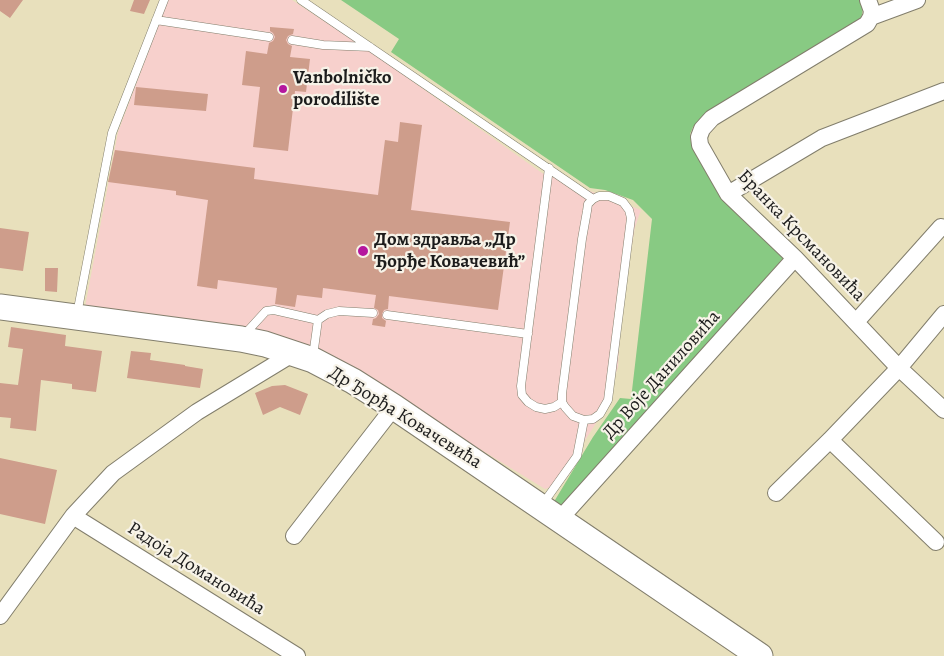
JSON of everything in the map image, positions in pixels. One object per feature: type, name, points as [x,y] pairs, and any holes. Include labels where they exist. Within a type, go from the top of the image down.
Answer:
[{"type":"main road","name":"Др Ђорђа Ковачевића","points":[[0,307],[241,339],[303,357],[353,381],[394,407],[760,656]]},
{"type":"street","points":[[868,0],[872,8],[871,18]]},
{"type":"street","name":"Бранка Крсмановића","points":[[917,0],[871,18],[867,24],[712,118],[702,129],[699,137],[700,145],[728,194],[795,258],[898,368],[944,410]]},
{"type":"street","points":[[728,194],[822,138],[944,92]]},
{"type":"street","points":[[856,322],[941,227]]},
{"type":"street","name":"Др Воје Даниловића","points":[[550,513],[795,258]]},
{"type":"street","points":[[776,494],[898,368],[944,314]]},
{"type":"street","points":[[0,616],[73,516],[113,473],[197,412],[303,357]]},
{"type":"street","points":[[294,536],[394,407]]},
{"type":"street","points":[[830,440],[936,542]]},
{"type":"street","name":"Радоја Домановића","points":[[73,516],[297,656]]},
{"type":"lane","points":[[76,318],[112,133],[164,0]]},
{"type":"lane","points":[[301,0],[593,199]]},
{"type":"lane","points":[[156,20],[269,36]]},
{"type":"lane","points":[[292,40],[323,45],[370,47]]},
{"type":"lane","points":[[549,168],[521,386],[522,395],[536,407],[545,409],[554,407],[562,402]]},
{"type":"lane","points":[[598,196],[609,196],[618,199],[629,210],[631,218],[608,400],[600,414],[584,420],[573,416],[562,402],[562,394],[588,204],[593,199],[598,196]]},
{"type":"lane","points":[[241,339],[266,311],[274,310],[318,320],[339,310],[373,313]]},
{"type":"lane","points":[[387,315],[528,334]]},
{"type":"lane","points":[[303,357],[318,320]]},
{"type":"lane","points":[[550,513],[577,456],[584,420]]},
{"type":"shaded area","name":"Дом здравља „Др Ђорђе Ковачевић”","points":[[168,0],[292,0],[371,52],[542,173],[641,210],[635,227],[627,274],[620,329],[618,367],[602,414],[556,485],[545,489],[384,389],[85,307],[118,132]]},
{"type":"green space","points":[[341,0],[860,0],[863,8],[859,21],[704,115],[693,127],[690,134],[691,143],[719,191],[786,255],[560,510],[552,505],[593,437],[620,398],[631,399],[652,219],[633,200],[605,190],[590,188],[391,52],[399,39]]},
{"type":"building","points":[[0,0],[23,0],[10,18],[0,11]]},
{"type":"building","points":[[134,0],[150,0],[144,14],[130,11]]},
{"type":"building","name":"Vanbolničko porodilište","points":[[270,27],[294,29],[293,34],[288,36],[286,40],[292,46],[290,57],[310,59],[306,92],[295,91],[288,151],[253,147],[260,87],[242,85],[246,51],[267,54],[269,43],[275,37],[270,31]]},
{"type":"building","points":[[136,87],[208,94],[206,111],[134,105]]},
{"type":"building","points":[[400,122],[422,125],[411,210],[510,222],[498,310],[389,296],[388,309],[384,310],[382,314],[382,318],[386,321],[385,327],[372,325],[373,319],[379,314],[378,310],[374,308],[376,295],[323,288],[322,298],[297,295],[295,307],[275,304],[277,288],[218,280],[217,289],[197,286],[208,200],[176,195],[176,191],[108,182],[115,150],[255,168],[254,179],[378,195],[385,140],[398,142]]},
{"type":"building","points":[[0,228],[29,232],[23,271],[0,268]]},
{"type":"building","points":[[45,268],[58,268],[57,292],[45,291]]},
{"type":"building","points":[[11,327],[66,335],[65,346],[102,351],[96,392],[72,389],[72,384],[41,380],[36,431],[10,428],[11,418],[0,417],[0,383],[18,385],[23,349],[8,347]]},
{"type":"building","points":[[131,351],[151,353],[150,360],[203,369],[200,388],[127,378]]},
{"type":"building","points":[[285,385],[308,394],[300,415],[280,407],[263,415],[255,393],[272,386]]},
{"type":"building","points":[[0,458],[57,470],[45,524],[0,514]]},
{"type":"place","name":"Vanbolničko porodilište","points":[[283,89]]},
{"type":"place","name":"Дом здравља „Др Ђорђе Ковачевић”","points":[[363,251]]}]
